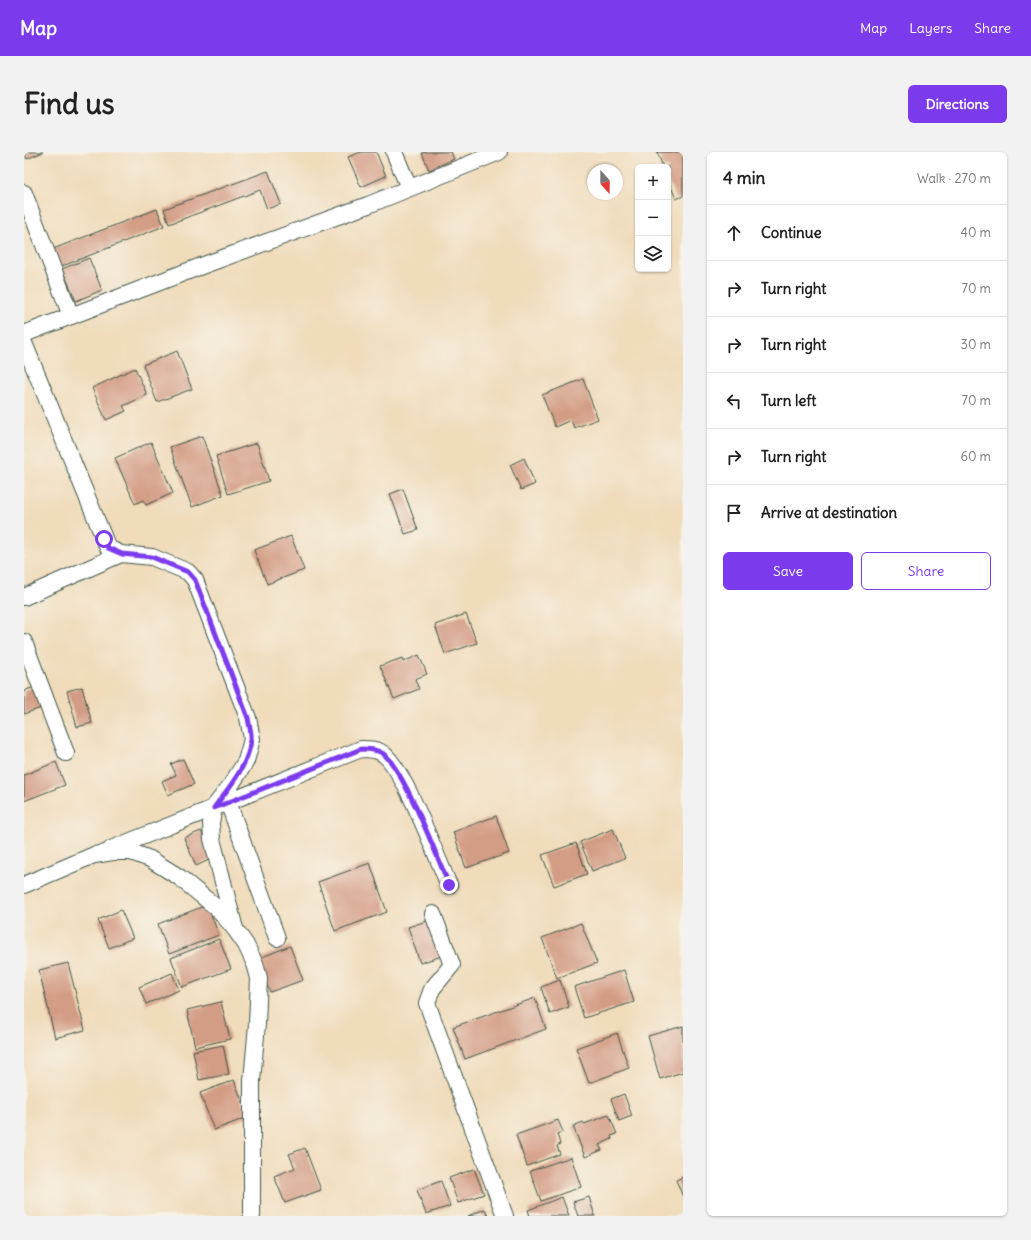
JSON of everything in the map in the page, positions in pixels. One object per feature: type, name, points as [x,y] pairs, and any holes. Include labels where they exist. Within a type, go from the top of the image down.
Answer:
[{"type":"street","points":[[394,152],[409,188]]},
{"type":"street","points":[[24,334],[368,205],[499,152]]},
{"type":"street","points":[[24,193],[71,316]]},
{"type":"street","points":[[24,344],[108,548],[122,554],[152,557],[188,572],[195,580],[248,718],[252,739],[246,761],[231,785],[211,823],[212,839],[235,929]]},
{"type":"street","points":[[24,597],[122,554]]},
{"type":"street","points":[[24,642],[66,753]]},
{"type":"street","points":[[24,885],[94,855],[361,749],[372,749],[382,753],[392,762],[411,796],[449,885]]},
{"type":"street","points":[[221,805],[277,938]]},
{"type":"street","points":[[94,855],[113,852],[131,852],[150,859],[179,877],[217,908],[235,929],[246,945],[255,964],[259,978],[252,1081],[252,1216]]},
{"type":"street","points":[[433,914],[452,965],[432,990],[427,1003],[505,1216]]},
{"type":"building","points":[[24,152],[43,152],[27,159]]},
{"type":"building","points":[[361,152],[376,152],[386,176],[361,187],[348,157]]},
{"type":"building","points":[[451,152],[454,159],[429,170],[422,153]]},
{"type":"building","points":[[657,152],[683,152],[683,196],[676,199],[671,186],[671,164],[662,164]]},
{"type":"building","points":[[268,171],[281,204],[267,209],[260,190],[169,224],[164,209]]},
{"type":"building","points":[[157,209],[164,226],[60,267],[53,249]]},
{"type":"building","points":[[89,258],[102,290],[76,301],[62,269]]},
{"type":"building","points":[[177,351],[192,389],[157,402],[143,365]]},
{"type":"building","points":[[135,368],[147,395],[123,406],[126,411],[106,420],[92,388]]},
{"type":"building","points":[[583,379],[598,419],[574,428],[571,420],[555,427],[542,395]]},
{"type":"building","points":[[202,436],[223,495],[192,507],[170,447]]},
{"type":"building","points":[[151,442],[173,493],[146,505],[143,500],[135,504],[115,458]]},
{"type":"building","points":[[257,443],[269,481],[228,494],[216,456]]},
{"type":"building","points":[[524,458],[535,484],[521,490],[510,465]]},
{"type":"building","points":[[403,489],[418,530],[405,534],[390,494]]},
{"type":"building","points":[[291,536],[304,570],[267,584],[254,550]]},
{"type":"building","points":[[466,614],[477,643],[445,654],[435,625]]},
{"type":"building","points":[[419,655],[427,674],[415,679],[419,689],[394,699],[380,666],[402,658],[403,662]]},
{"type":"building","points":[[34,687],[41,708],[24,714],[24,691]]},
{"type":"building","points":[[82,687],[92,723],[77,727],[67,691]]},
{"type":"building","points":[[183,759],[194,784],[168,795],[162,781],[176,775],[171,764]]},
{"type":"building","points":[[56,762],[65,785],[24,801],[24,775]]},
{"type":"building","points":[[496,816],[509,853],[466,868],[453,832]]},
{"type":"building","points":[[613,829],[625,858],[592,871],[580,842]]},
{"type":"building","points":[[201,831],[213,858],[196,866],[184,838]]},
{"type":"building","points":[[576,843],[587,874],[554,886],[542,855]]},
{"type":"building","points":[[370,863],[387,912],[335,931],[318,882]]},
{"type":"building","points":[[207,905],[219,935],[169,954],[158,924]]},
{"type":"building","points":[[121,910],[133,938],[109,948],[98,920]]},
{"type":"building","points":[[430,920],[442,956],[420,963],[408,927]]},
{"type":"building","points":[[581,923],[597,963],[557,978],[542,938]]},
{"type":"building","points":[[219,939],[231,969],[182,987],[171,958]]},
{"type":"building","points":[[290,946],[303,980],[270,992],[257,959]]},
{"type":"building","points":[[68,963],[85,1030],[55,1038],[39,970]]},
{"type":"building","points":[[624,970],[634,1002],[584,1018],[574,987]]},
{"type":"building","points":[[172,973],[179,990],[146,1004],[139,987]]},
{"type":"building","points":[[560,980],[569,1007],[550,1014],[541,987]]},
{"type":"building","points":[[535,998],[546,1029],[465,1059],[453,1027]]},
{"type":"building","points":[[221,1002],[230,1039],[195,1047],[187,1010]]},
{"type":"building","points":[[683,1026],[683,1072],[660,1079],[648,1036]]},
{"type":"building","points":[[617,1033],[629,1068],[589,1083],[576,1048]]},
{"type":"building","points":[[223,1045],[229,1074],[199,1080],[193,1051]]},
{"type":"building","points":[[234,1080],[248,1117],[214,1130],[200,1093]]},
{"type":"building","points":[[624,1094],[632,1116],[619,1121],[611,1099]]},
{"type":"building","points":[[609,1115],[617,1134],[611,1136],[612,1139],[599,1145],[602,1150],[585,1157],[573,1126],[583,1122],[584,1124]]},
{"type":"building","points":[[558,1120],[563,1132],[557,1134],[560,1144],[557,1146],[560,1154],[527,1166],[516,1135]]},
{"type":"building","points":[[305,1148],[321,1190],[285,1203],[274,1176],[295,1168],[289,1154]]},
{"type":"building","points":[[571,1157],[581,1187],[541,1201],[530,1171]]},
{"type":"building","points":[[474,1169],[484,1194],[458,1203],[449,1178]]},
{"type":"building","points":[[683,1177],[683,1197],[676,1180]]},
{"type":"building","points":[[441,1181],[450,1206],[426,1214],[417,1190]]},
{"type":"building","points":[[562,1197],[569,1216],[530,1216],[528,1210]]},
{"type":"building","points":[[589,1197],[595,1216],[578,1216],[573,1202]]},
{"type":"building","points":[[485,1209],[488,1216],[468,1216]]},
{"type":"route","points":[[104,539],[108,548],[122,554],[152,557],[188,572],[195,580],[248,718],[252,739],[246,761],[214,808],[361,749],[372,749],[382,753],[392,762],[411,796],[449,885]]}]
